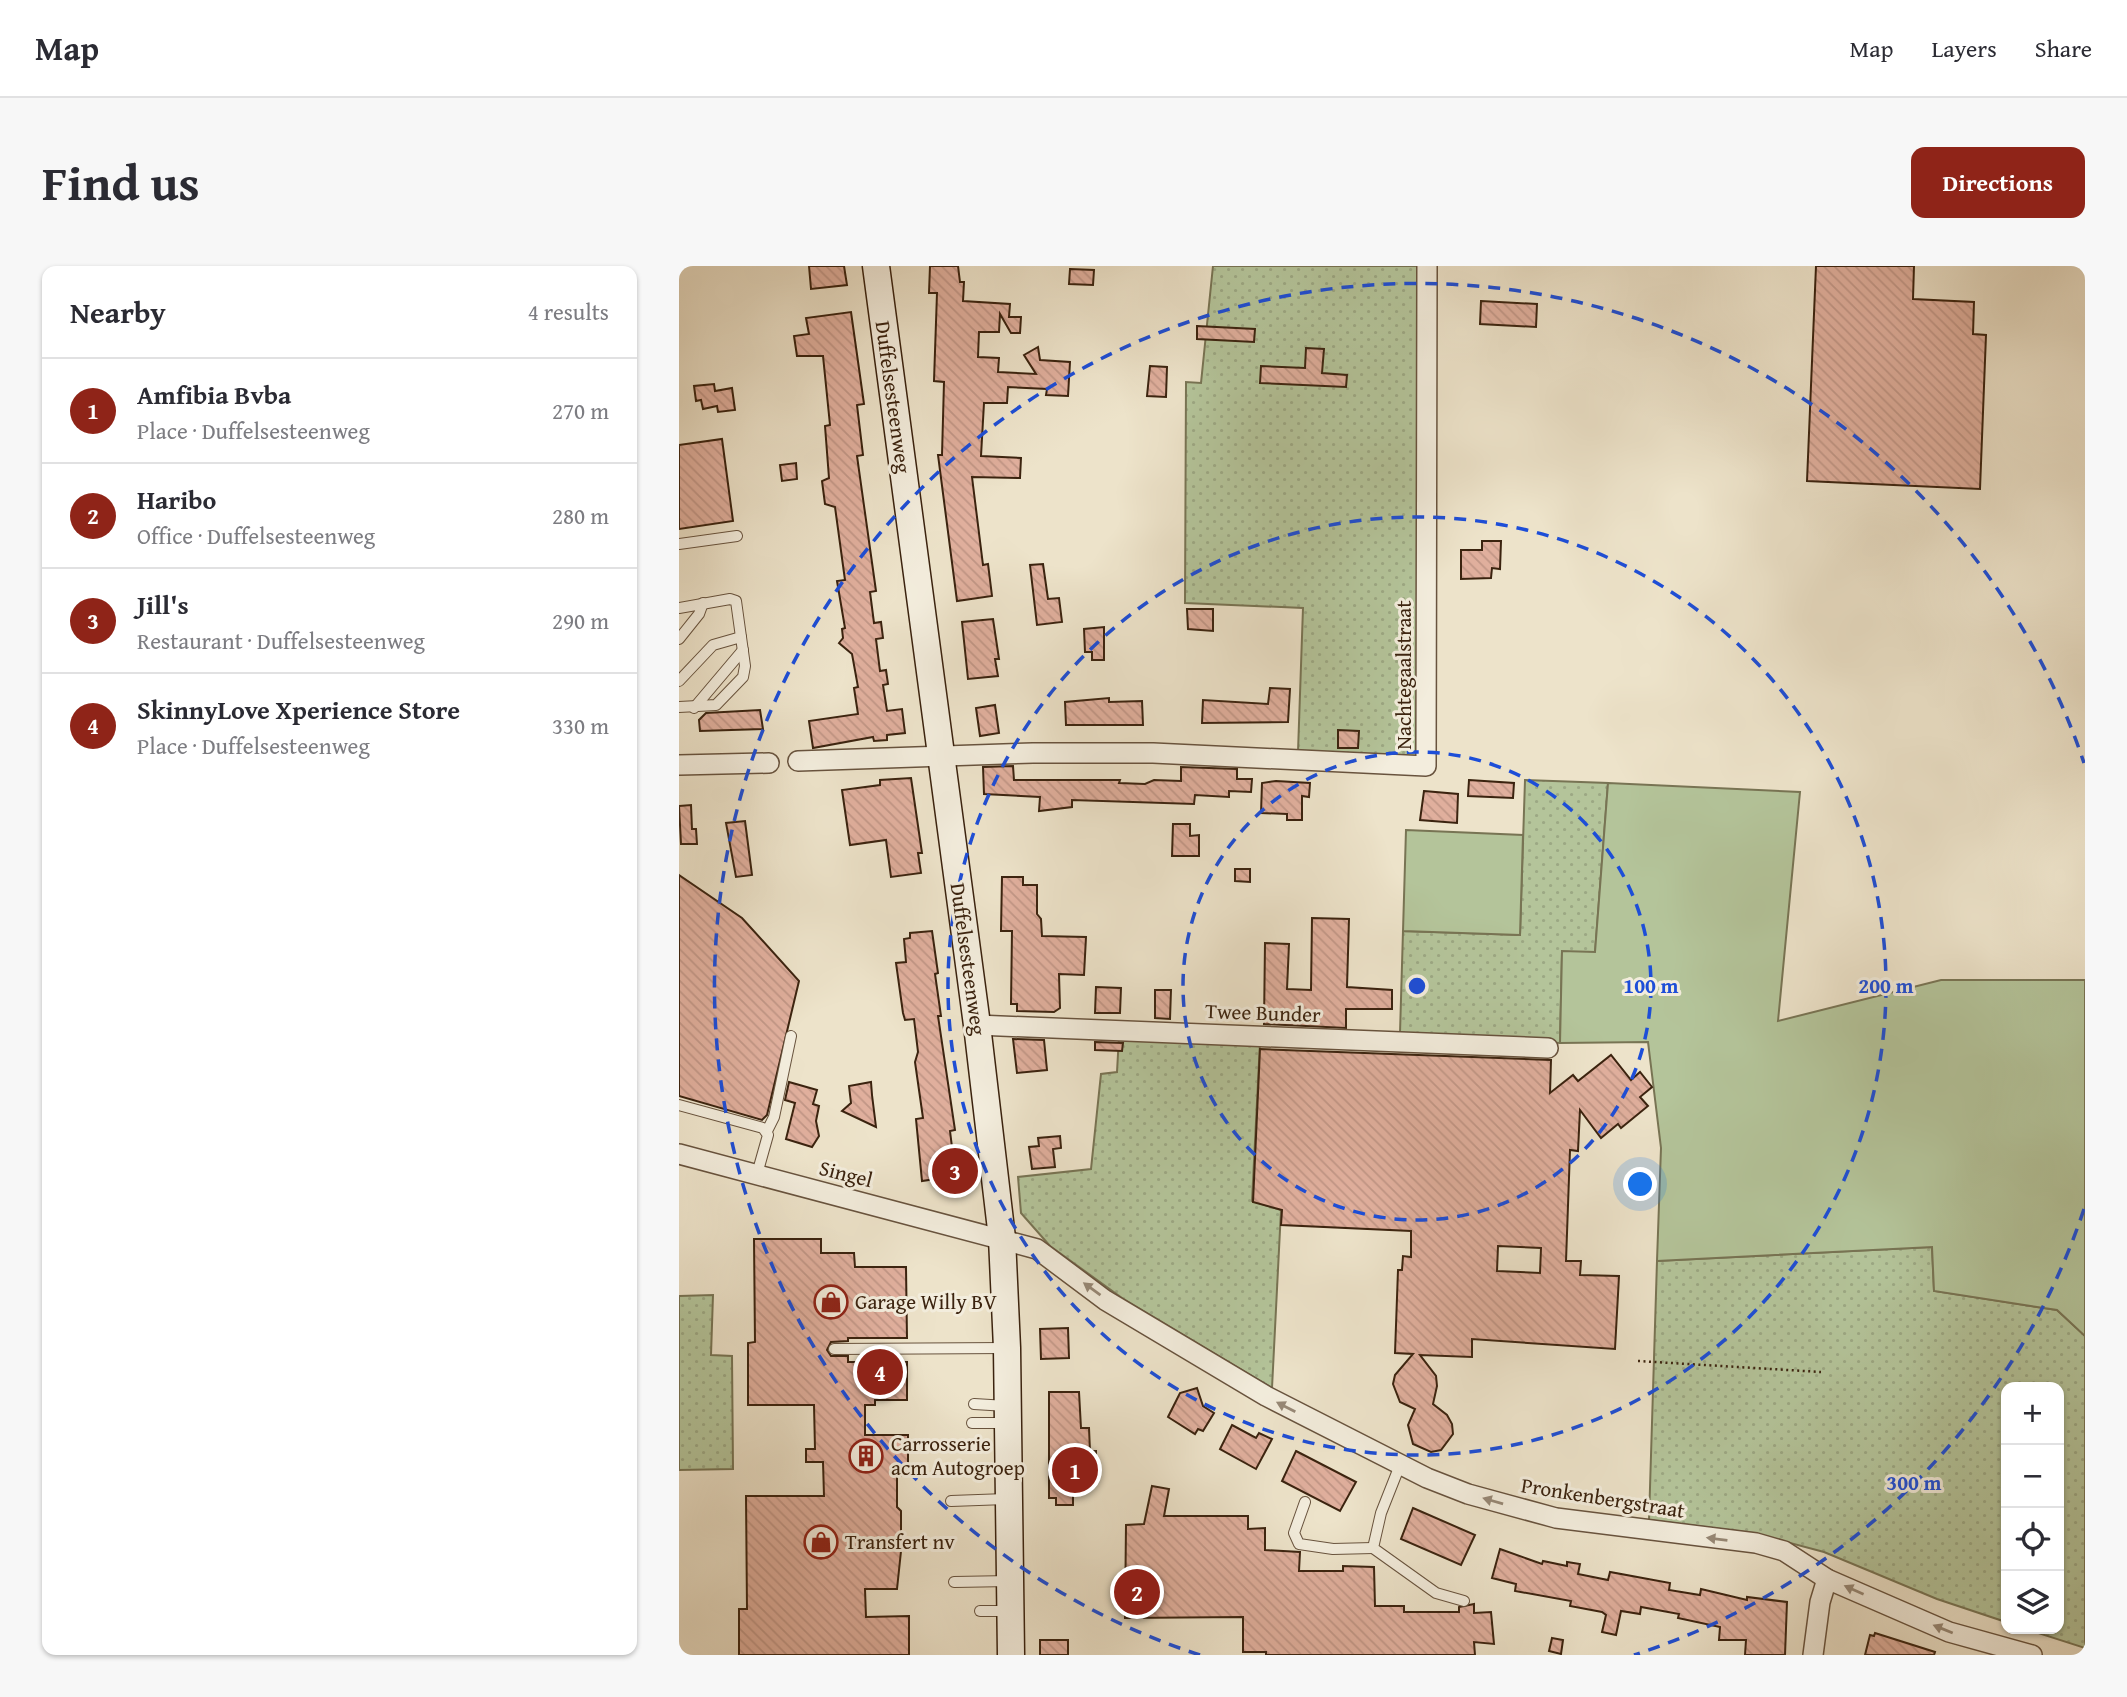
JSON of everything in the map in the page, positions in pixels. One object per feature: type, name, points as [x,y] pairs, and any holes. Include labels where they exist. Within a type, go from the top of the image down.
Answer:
[{"type":"street","name":"Duffelsesteenweg","points":[[876,266],[977,1025],[1002,1238],[1007,1348],[1011,1655]]},
{"type":"street","name":"Nachtegaalstraat","points":[[941,757],[1033,753],[1153,753],[1426,766],[1427,266]]},
{"type":"street","points":[[798,761],[941,757]]},
{"type":"street","points":[[679,765],[769,763]]},
{"type":"street","name":"Twee Bunder","points":[[977,1025],[1548,1048]]},
{"type":"street","name":"Singel","points":[[679,1154],[1002,1238]]},
{"type":"street","name":"Pronkenbergstraat","points":[[1002,1238],[1037,1249],[1105,1300],[1266,1396],[1400,1465],[1468,1494],[1556,1518],[1756,1543],[1784,1551],[1827,1579],[1949,1632],[2032,1655]]},
{"type":"street","points":[[1813,1655],[1820,1602],[1827,1579]]},
{"type":"lane","points":[[679,544],[737,536]]},
{"type":"lane","points":[[679,608],[730,599],[736,601],[743,650],[743,677],[716,705],[679,707]]},
{"type":"lane","points":[[679,639],[699,614],[702,603]]},
{"type":"lane","points":[[679,681],[713,645],[741,637]]},
{"type":"lane","points":[[694,708],[743,650]]},
{"type":"lane","points":[[757,1174],[767,1131],[774,1117],[791,1036]]},
{"type":"lane","points":[[679,1105],[767,1131]]},
{"type":"lane","points":[[834,1349],[1007,1348]]},
{"type":"lane","points":[[974,1404],[1008,1414]]},
{"type":"lane","points":[[972,1423],[1008,1414]]},
{"type":"lane","points":[[1373,1548],[1381,1513],[1400,1465]]},
{"type":"lane","points":[[951,1501],[1010,1499]]},
{"type":"lane","points":[[1305,1502],[1294,1533],[1299,1544],[1333,1549],[1373,1548],[1436,1594],[1464,1601]]},
{"type":"lane","points":[[954,1582],[1012,1581]]},
{"type":"lane","points":[[980,1611],[1012,1611]]},
{"type":"path","points":[[1638,1361],[1821,1371]]},
{"type":"green space","points":[[1213,266],[1422,266],[1417,756],[1413,758],[1298,752],[1303,608],[1185,603],[1186,382],[1201,383]]},
{"type":"green space","points":[[1525,780],[1608,783],[1595,952],[1562,952],[1560,1043],[1400,1033],[1403,931],[1520,935]]},
{"type":"green space","points":[[1608,783],[1800,792],[1778,1021],[1941,980],[2085,980],[2085,1336],[2057,1310],[1934,1291],[1932,1247],[1657,1261],[1661,1148],[1648,1042],[1560,1043],[1562,951],[1595,952]]},
{"type":"green space","points":[[1406,830],[1523,835],[1520,935],[1403,931]]},
{"type":"green space","points":[[1119,1036],[1260,1042],[1252,1201],[1281,1210],[1272,1388],[1122,1298],[1050,1246],[1021,1213],[1018,1177],[1091,1169],[1101,1074],[1117,1072]]},
{"type":"green space","points":[[1932,1247],[1934,1291],[2057,1310],[2085,1336],[2085,1648],[2042,1634],[2064,1634],[2064,1382],[2001,1382],[2001,1620],[1937,1599],[1824,1552],[1753,1533],[1649,1520],[1657,1261]]},
{"type":"green space","points":[[713,1295],[711,1355],[732,1356],[733,1469],[679,1470],[679,1296]]},
{"type":"building","points":[[809,266],[844,266],[847,285],[811,289]]},
{"type":"building","points":[[930,266],[958,266],[960,282],[964,282],[963,301],[1010,304],[1009,317],[1021,317],[1020,333],[1011,333],[1000,314],[999,332],[979,332],[978,357],[999,358],[998,372],[1036,374],[1024,355],[1038,347],[1040,360],[1070,362],[1068,396],[1046,395],[1047,389],[1008,387],[1007,403],[984,403],[981,456],[1021,458],[1020,478],[972,477],[983,565],[988,564],[992,596],[957,601],[938,455],[942,455],[944,382],[934,381],[937,293],[929,293]]},
{"type":"building","points":[[1816,266],[1914,266],[1913,299],[1974,302],[1973,334],[1986,335],[1980,489],[1807,481]]},
{"type":"building","points":[[1070,269],[1094,270],[1093,285],[1069,284]]},
{"type":"building","points":[[1481,301],[1537,304],[1536,327],[1480,324]]},
{"type":"building","points":[[851,312],[864,404],[857,405],[863,455],[857,456],[876,591],[870,592],[874,623],[881,622],[883,638],[876,639],[880,671],[886,670],[888,684],[883,685],[887,711],[902,709],[905,733],[887,735],[887,740],[874,741],[873,737],[813,748],[809,721],[858,714],[854,688],[858,687],[852,654],[839,643],[843,638],[842,629],[845,628],[837,581],[845,580],[835,507],[825,504],[822,481],[829,478],[825,426],[830,425],[823,356],[797,356],[794,336],[809,334],[806,318]]},
{"type":"building","points":[[1197,326],[1255,329],[1254,342],[1197,339]]},
{"type":"building","points":[[1306,348],[1324,349],[1322,373],[1347,375],[1346,387],[1260,383],[1261,366],[1305,368]]},
{"type":"building","points":[[1150,366],[1167,367],[1166,397],[1147,396]]},
{"type":"building","points":[[714,384],[715,391],[732,388],[735,410],[718,412],[717,406],[703,409],[701,400],[696,401],[694,386]]},
{"type":"building","points":[[722,439],[733,521],[679,529],[679,445]]},
{"type":"building","points":[[796,463],[797,479],[782,481],[780,465]]},
{"type":"building","points":[[1482,541],[1501,541],[1500,569],[1492,568],[1491,578],[1461,579],[1461,550],[1482,550]]},
{"type":"building","points":[[1043,564],[1048,599],[1059,598],[1062,622],[1037,625],[1030,565]]},
{"type":"building","points":[[1187,609],[1213,609],[1213,631],[1188,629]]},
{"type":"building","points":[[993,619],[999,659],[995,659],[998,676],[968,679],[962,622]]},
{"type":"building","points":[[1104,627],[1104,660],[1092,660],[1092,652],[1085,652],[1084,629]]},
{"type":"building","points":[[1270,688],[1290,689],[1288,722],[1202,723],[1203,700],[1268,704]]},
{"type":"building","points":[[1109,698],[1109,702],[1142,701],[1143,725],[1066,725],[1065,702]]},
{"type":"building","points":[[995,705],[999,733],[980,736],[976,708]]},
{"type":"building","points":[[760,710],[763,729],[700,731],[699,720],[706,713]]},
{"type":"building","points":[[1338,730],[1359,731],[1358,748],[1338,748]]},
{"type":"building","points":[[1013,766],[1014,780],[1120,780],[1119,783],[1145,784],[1154,780],[1181,781],[1181,767],[1237,769],[1237,779],[1252,779],[1251,792],[1229,791],[1229,797],[1195,795],[1194,804],[1072,800],[1072,807],[1039,811],[1040,797],[984,794],[983,767]]},
{"type":"building","points":[[911,778],[922,853],[918,853],[921,873],[891,877],[886,840],[850,845],[842,790],[880,785],[880,780]]},
{"type":"building","points":[[1469,780],[1514,783],[1513,798],[1468,796]]},
{"type":"building","points":[[1262,783],[1310,783],[1309,797],[1302,796],[1302,820],[1287,820],[1287,814],[1261,813]]},
{"type":"building","points":[[1424,791],[1458,794],[1457,823],[1420,820]]},
{"type":"building","points":[[691,805],[692,829],[696,829],[697,844],[681,844],[679,806]]},
{"type":"building","points":[[745,821],[752,875],[736,877],[726,823]]},
{"type":"building","points":[[1173,824],[1190,824],[1190,836],[1199,835],[1199,856],[1172,856]]},
{"type":"building","points":[[1235,869],[1250,869],[1250,882],[1235,881]]},
{"type":"building","points":[[679,875],[742,918],[799,981],[767,1115],[762,1120],[679,1096]]},
{"type":"building","points":[[1002,877],[1023,877],[1023,885],[1037,885],[1037,914],[1041,919],[1042,936],[1086,937],[1084,975],[1059,974],[1060,1008],[1054,1012],[1017,1011],[1017,1004],[1011,1004],[1012,931],[1001,931]]},
{"type":"building","points":[[1312,918],[1349,919],[1347,987],[1392,990],[1392,1009],[1346,1009],[1346,1028],[1264,1024],[1265,943],[1289,944],[1287,989],[1311,990]]},
{"type":"building","points":[[932,931],[938,973],[935,974],[941,1016],[938,1016],[955,1130],[950,1131],[953,1155],[958,1155],[961,1175],[922,1181],[916,1119],[923,1118],[915,1062],[918,1052],[914,1019],[905,1020],[903,1013],[896,963],[906,962],[904,939],[910,938],[910,933]]},
{"type":"building","points":[[1096,987],[1121,988],[1120,1013],[1095,1013]]},
{"type":"building","points":[[1155,990],[1171,990],[1170,1019],[1155,1018]]},
{"type":"building","points":[[1013,1039],[1044,1040],[1047,1070],[1017,1073]]},
{"type":"building","points":[[1095,1042],[1123,1043],[1122,1051],[1095,1050]]},
{"type":"building","points":[[1260,1049],[1551,1060],[1550,1093],[1573,1075],[1578,1081],[1611,1055],[1631,1080],[1640,1072],[1652,1087],[1640,1097],[1648,1106],[1621,1128],[1618,1124],[1601,1138],[1580,1110],[1578,1151],[1570,1150],[1566,1261],[1581,1261],[1580,1275],[1619,1276],[1615,1349],[1472,1339],[1472,1357],[1420,1355],[1436,1376],[1433,1404],[1447,1415],[1452,1424],[1453,1434],[1441,1450],[1431,1452],[1413,1444],[1408,1425],[1415,1409],[1400,1402],[1393,1384],[1395,1375],[1413,1354],[1395,1353],[1398,1270],[1402,1270],[1403,1256],[1411,1257],[1411,1231],[1281,1225],[1282,1210],[1253,1202]],"holes":[[[1498,1246],[1541,1248],[1540,1273],[1497,1271]]]},
{"type":"building","points":[[789,1082],[817,1090],[813,1104],[819,1106],[816,1121],[819,1136],[812,1147],[786,1139],[795,1103],[785,1100]]},
{"type":"building","points":[[871,1082],[876,1127],[842,1111],[851,1103],[849,1086]]},
{"type":"building","points":[[1060,1136],[1061,1148],[1053,1149],[1055,1167],[1032,1169],[1029,1147],[1039,1146],[1038,1138]]},
{"type":"building","points":[[754,1239],[821,1239],[821,1253],[854,1253],[855,1267],[906,1267],[907,1338],[848,1338],[848,1341],[831,1342],[827,1350],[831,1356],[848,1356],[848,1362],[907,1362],[907,1400],[875,1400],[875,1405],[865,1405],[865,1435],[908,1435],[908,1476],[897,1476],[897,1507],[901,1511],[901,1532],[897,1537],[897,1547],[901,1551],[897,1589],[865,1589],[866,1617],[909,1616],[909,1655],[739,1655],[739,1609],[747,1609],[746,1496],[824,1496],[823,1462],[806,1462],[806,1449],[815,1449],[814,1405],[748,1405],[748,1343],[755,1342]]},
{"type":"building","points":[[1068,1328],[1069,1358],[1041,1359],[1040,1329]]},
{"type":"building","points":[[1197,1388],[1203,1406],[1214,1413],[1203,1431],[1198,1429],[1195,1434],[1168,1417],[1180,1393]]},
{"type":"building","points":[[1049,1392],[1079,1392],[1081,1428],[1089,1428],[1090,1451],[1096,1451],[1096,1476],[1073,1476],[1073,1505],[1056,1505],[1056,1498],[1049,1498]]},
{"type":"building","points":[[1232,1425],[1256,1438],[1259,1433],[1272,1439],[1256,1469],[1220,1449]]},
{"type":"building","points":[[1296,1451],[1356,1482],[1340,1511],[1282,1481]]},
{"type":"building","points":[[1152,1486],[1169,1489],[1164,1516],[1248,1516],[1248,1529],[1265,1528],[1265,1550],[1300,1552],[1299,1571],[1343,1571],[1343,1566],[1374,1567],[1375,1606],[1404,1606],[1404,1612],[1459,1612],[1459,1607],[1474,1604],[1474,1613],[1491,1612],[1494,1644],[1474,1642],[1475,1655],[1266,1655],[1266,1652],[1243,1652],[1243,1617],[1125,1618],[1126,1525],[1144,1524]]},
{"type":"building","points":[[1413,1508],[1475,1535],[1461,1565],[1401,1539]]},
{"type":"building","points":[[1500,1549],[1542,1564],[1543,1561],[1567,1566],[1567,1562],[1580,1564],[1578,1574],[1608,1580],[1610,1572],[1670,1583],[1669,1590],[1700,1595],[1701,1589],[1747,1600],[1747,1597],[1787,1602],[1785,1655],[1745,1655],[1746,1640],[1719,1640],[1720,1627],[1678,1618],[1679,1614],[1641,1607],[1640,1614],[1621,1611],[1616,1635],[1602,1632],[1606,1615],[1602,1612],[1570,1606],[1571,1601],[1515,1591],[1516,1584],[1492,1578]]},
{"type":"building","points":[[1875,1633],[1935,1652],[1934,1655],[1865,1655],[1870,1635],[1874,1636]]},
{"type":"building","points":[[1552,1638],[1563,1640],[1561,1654],[1549,1651]]},
{"type":"building","points":[[1040,1640],[1068,1640],[1068,1655],[1040,1655]]},
{"type":"place","name":"Jill's","points":[[955,1171]]},
{"type":"place","name":"Garage Willy BV","points":[[831,1302]]},
{"type":"place","name":"SkinnyLove Xperience Store","points":[[880,1372]]},
{"type":"place","name":"Carrosserie acm Autogroep","points":[[866,1456]]},
{"type":"place","name":"Amfibia Bvba","points":[[1075,1470]]},
{"type":"place","name":"Transfert nv","points":[[821,1542]]},
{"type":"place","name":"Haribo","points":[[1137,1592]]}]
